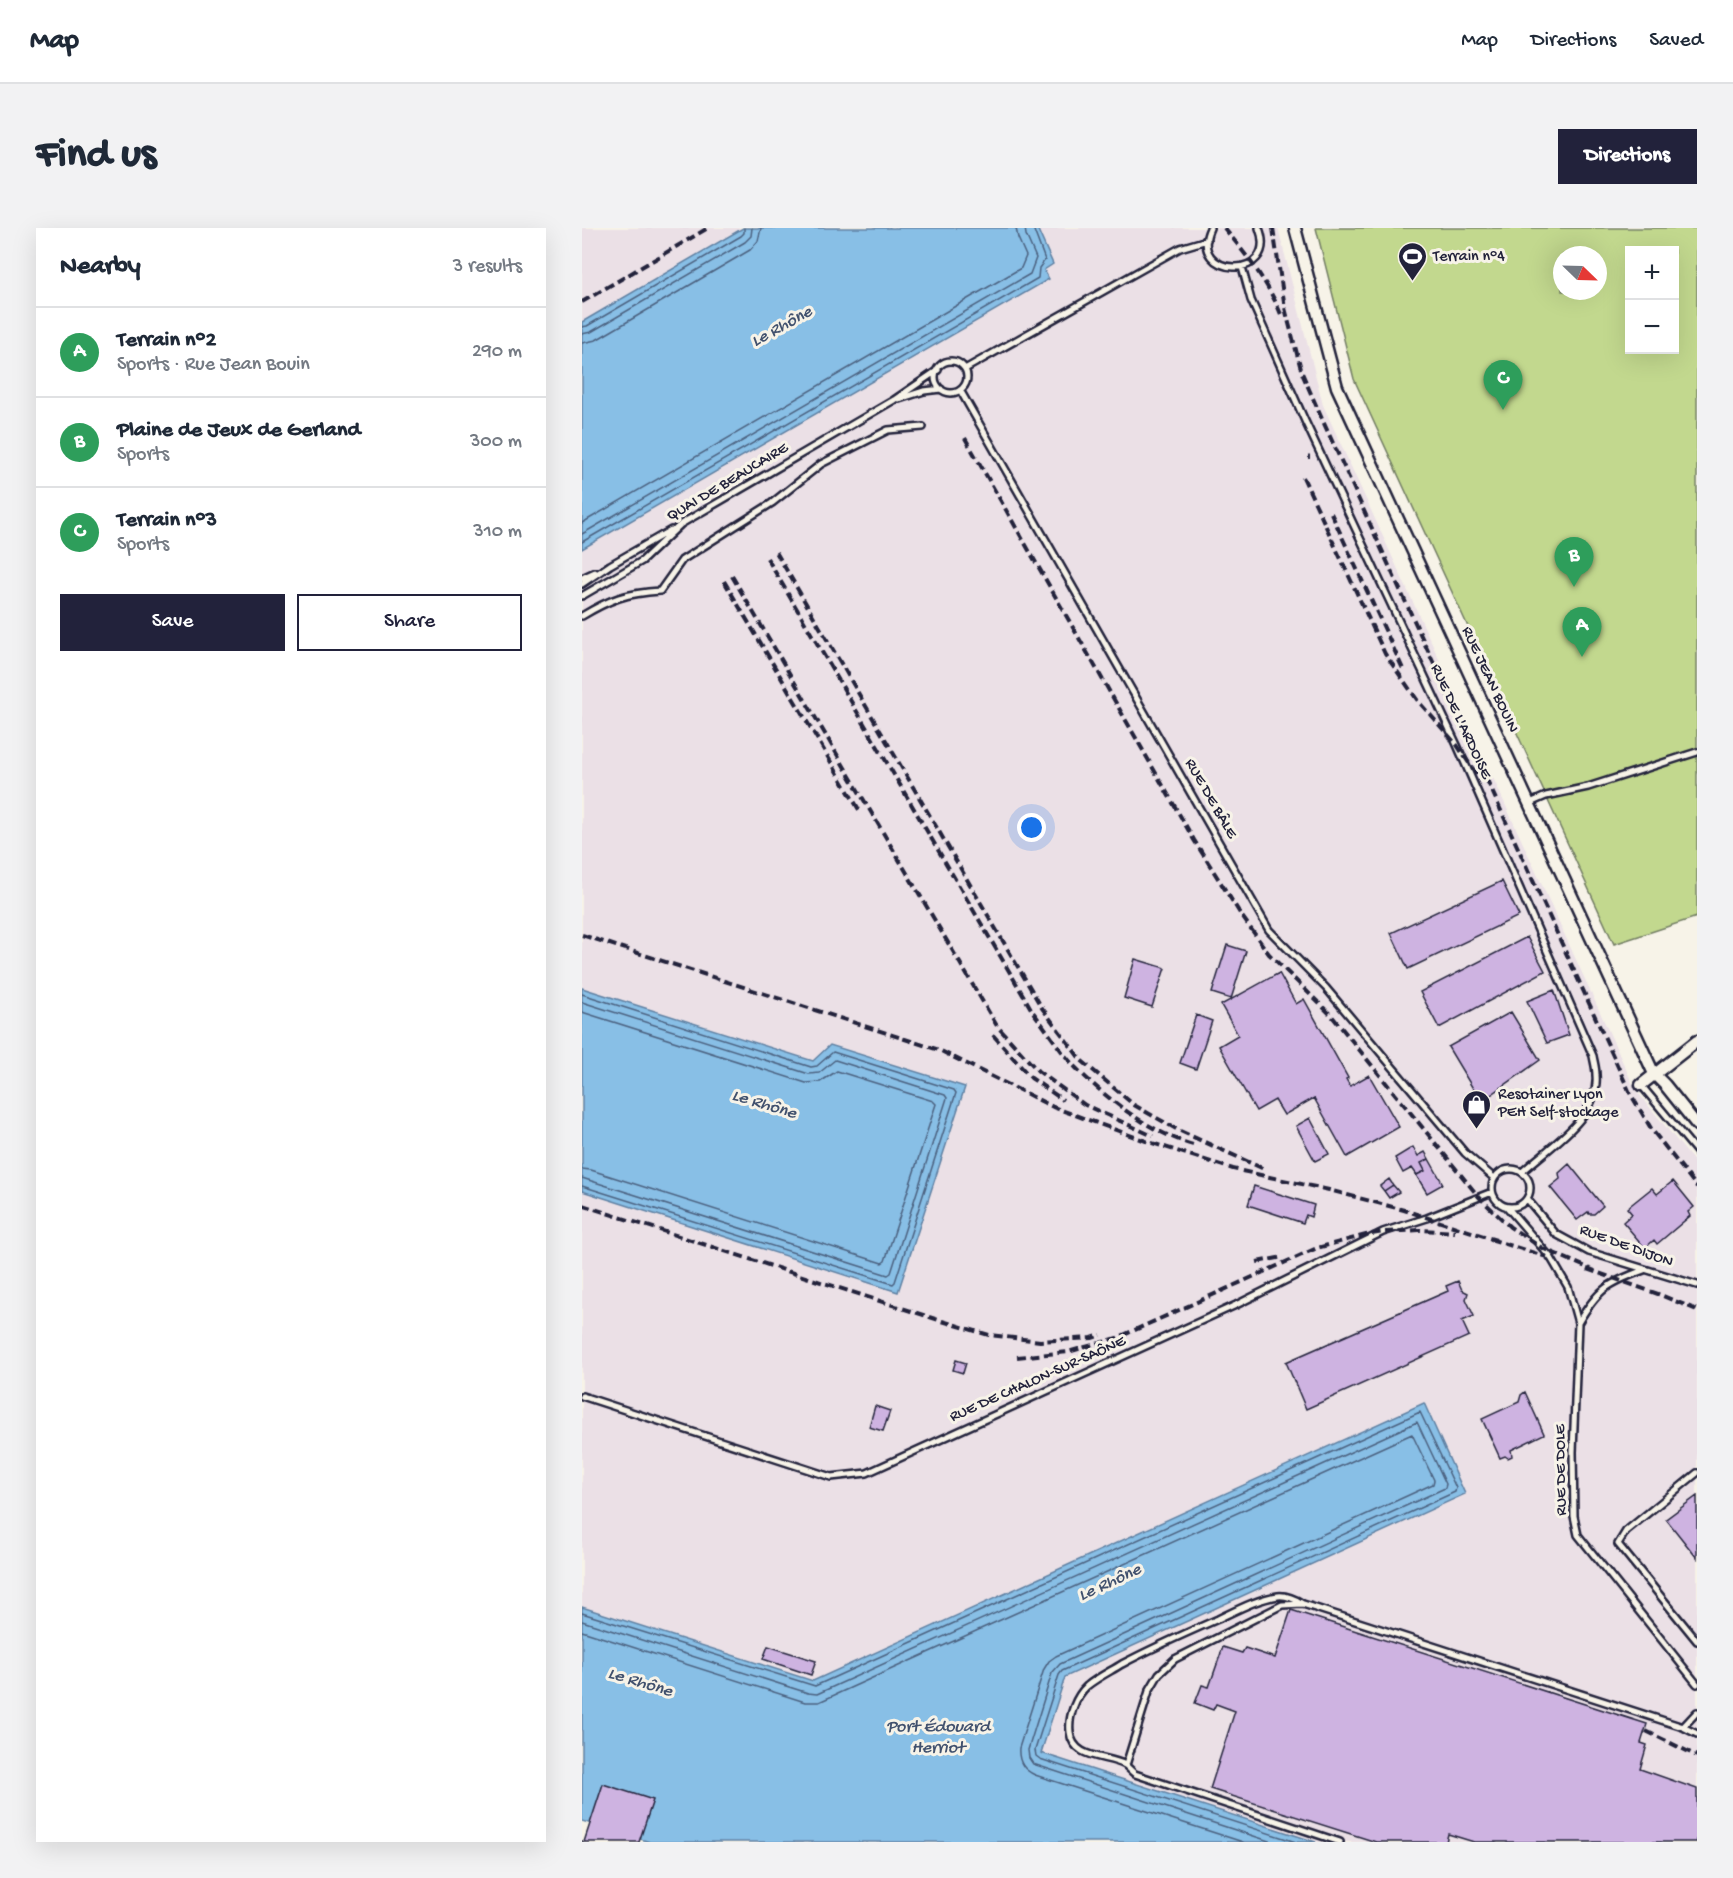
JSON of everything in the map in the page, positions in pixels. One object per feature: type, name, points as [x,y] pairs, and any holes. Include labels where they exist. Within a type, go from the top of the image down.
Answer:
[{"type":"street","name":"RUE JEAN BOUIN","points":[[1295,228],[1337,387],[1654,1074],[1697,1125]]},
{"type":"street","points":[[1641,1084],[1697,1041]]},
{"type":"lane","points":[[1210,228],[1207,240],[1208,249],[1218,263],[1225,267],[1242,267],[1251,263],[1261,248],[1262,239],[1259,228]]},
{"type":"lane","points":[[960,390],[967,379],[965,369],[1180,249],[1207,240]]},
{"type":"lane","name":"RUE DE L'ARDOISE","points":[[1242,267],[1251,300],[1305,422],[1457,745],[1593,1056],[1597,1077],[1590,1106],[1578,1124],[1522,1172]]},
{"type":"lane","name":"QUAI DE BEAUCAIRE","points":[[582,596],[642,561],[681,524],[894,400],[938,370],[944,363],[958,363],[965,369]]},
{"type":"lane","points":[[938,370],[936,380],[941,389]]},
{"type":"lane","name":"QUAI DE BEAUCAIRE","points":[[894,400],[924,391],[941,389],[950,393],[960,390]]},
{"type":"lane","name":"RUE DE BÂLE","points":[[960,390],[1269,930],[1326,988],[1465,1154],[1494,1178]]},
{"type":"lane","points":[[582,616],[602,604],[634,593],[660,591],[682,560],[772,502],[821,464],[888,430],[923,427]]},
{"type":"lane","points":[[582,584],[681,524]]},
{"type":"lane","points":[[582,578],[610,565]]},
{"type":"lane","points":[[1529,804],[1546,796],[1588,787],[1697,752]]},
{"type":"lane","points":[[1641,1084],[1697,1152]]},
{"type":"lane","points":[[1510,1168],[1522,1172],[1529,1182],[1530,1193],[1527,1199],[1518,1206],[1507,1207],[1497,1202],[1491,1187],[1494,1178],[1510,1168]]},
{"type":"lane","name":"RUE DE CHALON-SUR-SAÔNE","points":[[582,1396],[831,1477],[867,1473],[1236,1305],[1383,1232],[1427,1218],[1492,1192]]},
{"type":"lane","name":"RUE DE DIJON","points":[[1527,1199],[1556,1234],[1589,1252],[1697,1285]]},
{"type":"lane","name":"RUE DE DOLE","points":[[1507,1207],[1551,1258],[1568,1287],[1578,1323],[1573,1452],[1574,1516],[1578,1535],[1697,1684]]},
{"type":"lane","name":"RUE DE DOLE","points":[[1578,1323],[1595,1296],[1618,1279],[1646,1270]]},
{"type":"lane","points":[[1697,1473],[1626,1531],[1618,1544],[1697,1641]]},
{"type":"lane","points":[[1340,1842],[1135,1774],[1126,1765],[1090,1755],[1075,1745],[1070,1734],[1070,1719],[1077,1701],[1086,1687],[1105,1674],[1164,1643],[1265,1598],[1281,1595],[1683,1727],[1697,1734]]},
{"type":"lane","points":[[1126,1765],[1149,1691],[1159,1674],[1175,1659],[1282,1605],[1303,1604]]},
{"type":"lane","points":[[1683,1727],[1697,1712]]},
{"type":"shaded area","points":[[582,228],[743,228],[582,322]]},
{"type":"shaded area","points":[[1037,228],[1278,228],[1323,405],[1635,1089],[1697,1165],[1697,1842],[1316,1842],[1041,1753],[1065,1676],[1465,1494],[1424,1403],[813,1681],[582,1607],[582,1191],[813,1061],[582,988],[582,549],[1048,279],[1044,270],[1053,264]]},
{"type":"green space","points":[[1316,228],[1697,228],[1697,917],[1614,944],[1354,379]]},
{"type":"water","name":"Le Rhône","points":[[743,228],[1037,228],[1053,264],[1044,270],[1049,279],[582,549],[582,322]]},
{"type":"water","name":"Le Rhône","points":[[582,988],[813,1061],[830,1045],[965,1087],[898,1292],[582,1191]]},
{"type":"water","name":"Port Édouard Herriot","points":[[1424,1403],[1465,1494],[1065,1677],[1041,1753],[1316,1842],[650,1842],[582,1821],[582,1607],[813,1681]]},
{"type":"building","points":[[1502,881],[1519,916],[1408,969],[1391,933]]},
{"type":"building","points":[[1527,937],[1545,971],[1439,1028],[1420,992]]},
{"type":"building","points":[[1227,945],[1246,951],[1231,999],[1212,993]]},
{"type":"building","points":[[1135,959],[1165,968],[1152,1007],[1124,998]]},
{"type":"building","points":[[1279,973],[1296,1004],[1304,999],[1348,1078],[1346,1079],[1350,1086],[1369,1075],[1399,1127],[1347,1157],[1314,1098],[1284,1115],[1275,1100],[1256,1111],[1219,1046],[1238,1035],[1221,1005]]},
{"type":"building","points":[[1554,990],[1569,1035],[1547,1043],[1527,1001]]},
{"type":"building","points":[[1511,1012],[1540,1060],[1481,1102],[1448,1047]]},
{"type":"building","points":[[1196,1015],[1212,1021],[1196,1069],[1180,1063]]},
{"type":"building","points":[[1310,1118],[1329,1154],[1315,1161],[1296,1126]]},
{"type":"building","points":[[1413,1147],[1418,1156],[1425,1152],[1429,1159],[1421,1163],[1425,1171],[1417,1175],[1412,1168],[1403,1173],[1395,1158]]},
{"type":"building","points":[[1429,1159],[1443,1184],[1427,1193],[1416,1175],[1425,1171],[1421,1163]]},
{"type":"building","points":[[1569,1164],[1603,1206],[1594,1214],[1588,1212],[1577,1220],[1550,1187],[1560,1179],[1559,1173]]},
{"type":"building","points":[[1389,1179],[1393,1185],[1384,1191],[1380,1186]]},
{"type":"building","points":[[1673,1181],[1694,1207],[1688,1212],[1690,1216],[1657,1244],[1654,1240],[1645,1248],[1623,1222],[1632,1214],[1627,1208],[1652,1188],[1657,1194]]},
{"type":"building","points":[[1393,1185],[1399,1192],[1389,1198],[1384,1191]]},
{"type":"building","points":[[1254,1186],[1314,1205],[1311,1217],[1306,1215],[1303,1223],[1248,1205]]},
{"type":"building","points":[[1458,1281],[1462,1290],[1468,1293],[1466,1299],[1474,1316],[1462,1321],[1469,1336],[1306,1409],[1286,1362],[1448,1291],[1446,1286]]},
{"type":"building","points":[[956,1360],[966,1363],[963,1373],[953,1370]]},
{"type":"building","points":[[1525,1392],[1544,1434],[1511,1450],[1512,1456],[1500,1458],[1482,1419],[1519,1402],[1521,1395]]},
{"type":"building","points":[[875,1406],[890,1411],[883,1431],[869,1427]]},
{"type":"building","points":[[1697,1496],[1697,1558],[1666,1519]]},
{"type":"building","points":[[1291,1610],[1647,1724],[1641,1743],[1647,1745],[1640,1769],[1697,1789],[1697,1842],[1474,1842],[1448,1834],[1446,1842],[1376,1842],[1210,1789],[1235,1711],[1216,1704],[1213,1710],[1195,1703],[1202,1685],[1209,1687],[1223,1647],[1242,1653],[1245,1648],[1275,1658]]},
{"type":"building","points":[[768,1646],[816,1661],[811,1675],[763,1659]]},
{"type":"building","points":[[603,1784],[653,1800],[639,1842],[584,1842]]},
{"type":"railway","points":[[582,302],[708,228]]},
{"type":"railway","points":[[1224,228],[1264,282],[1282,317]]},
{"type":"railway","points":[[1273,228],[1285,308],[1302,373],[1322,419],[1630,1093],[1652,1130],[1697,1187]]},
{"type":"railway","points":[[965,438],[1194,840],[1241,915],[1269,954],[1331,1015],[1479,1197],[1510,1227],[1542,1248],[1595,1271]]},
{"type":"railway","points":[[1303,477],[1385,654],[1418,701],[1457,745],[1479,778]]},
{"type":"railway","points":[[1331,513],[1403,669]]},
{"type":"railway","points":[[776,552],[1042,1008],[1081,1060],[1134,1105],[1178,1130],[1264,1169]]},
{"type":"railway","points":[[767,558],[1033,1012],[1069,1061],[1101,1091],[1160,1132],[1193,1145]]},
{"type":"railway","points":[[732,576],[997,1026],[1038,1071],[1085,1105],[1153,1136]]},
{"type":"railway","points":[[724,581],[861,813]]},
{"type":"railway","points":[[582,935],[939,1050],[1053,1107],[1146,1141],[1233,1169],[1329,1190],[1404,1210],[1496,1240]]},
{"type":"railway","points":[[993,1035],[1031,1078],[1063,1100]]},
{"type":"railway","points":[[582,1205],[989,1335],[1040,1341],[1092,1338],[1101,1335]]},
{"type":"railway","points":[[1017,1357],[1068,1352],[1117,1338],[1317,1248],[1383,1232],[1419,1230],[1455,1232]]},
{"type":"railway","points":[[1490,1239],[1547,1257]]},
{"type":"railway","points":[[1257,1262],[1283,1257]]},
{"type":"railway","points":[[1587,1269],[1697,1310]]},
{"type":"railway","points":[[1646,1731],[1697,1756]]},
{"type":"place","name":"Terrain n°4","points":[[1412,282]]},
{"type":"place","name":"Terrain n°3","points":[[1503,410]]},
{"type":"place","name":"Plaine de Jeux de Gerland","points":[[1574,587]]},
{"type":"place","name":"Terrain n°2","points":[[1582,657]]},
{"type":"place","name":"Resotainer Lyon PEH Self-stockage","points":[[1477,1130]]}]
